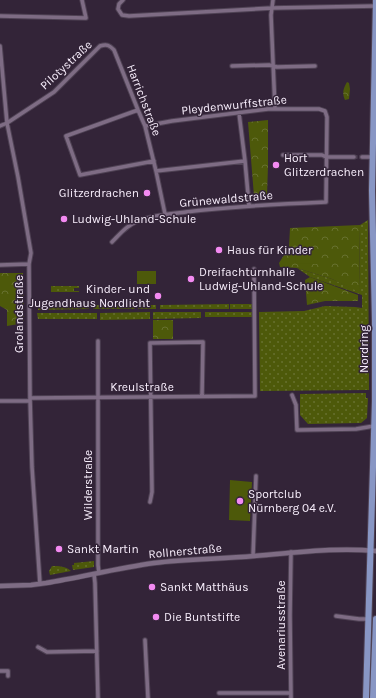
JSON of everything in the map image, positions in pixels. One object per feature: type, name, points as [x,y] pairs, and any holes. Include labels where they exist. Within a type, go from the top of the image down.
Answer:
[{"type":"main road","name":"Nordring","points":[[366,698],[368,620],[373,550],[376,321],[372,206],[372,156],[376,0]]},
{"type":"main road","points":[[374,698],[376,619]]},
{"type":"street","points":[[0,16],[86,18],[82,0]]},
{"type":"street","points":[[123,0],[119,4],[118,10],[122,15],[129,16],[272,8],[376,6]]},
{"type":"street","points":[[273,0],[273,66],[275,109]]},
{"type":"street","name":"Harrichstraße","points":[[105,45],[110,45],[114,50],[145,126],[165,214]]},
{"type":"street","name":"Pilotystraße","points":[[0,126],[54,92],[100,46],[105,45]]},
{"type":"street","name":"Grolandstraße","points":[[0,46],[7,123],[31,253],[29,264],[32,474],[40,584]]},
{"type":"street","points":[[232,66],[315,66]]},
{"type":"street","name":"Pleydenwurffstraße","points":[[145,126],[172,121],[275,109],[319,109],[325,111],[326,117],[326,157]]},
{"type":"street","points":[[138,110],[66,136],[80,175],[154,161]]},
{"type":"street","points":[[239,113],[249,205]]},
{"type":"street","points":[[283,155],[354,157]]},
{"type":"street","points":[[362,156],[372,156]]},
{"type":"street","name":"Grünewaldstraße","points":[[112,242],[125,228],[135,222],[165,214],[249,205],[326,202],[326,157]]},
{"type":"street","points":[[156,171],[245,161]]},
{"type":"street","points":[[0,264],[29,264]]},
{"type":"street","name":"Kreulstraße","points":[[0,401],[98,397],[255,396],[254,269]]},
{"type":"street","name":"Wilderstraße","points":[[98,341],[98,565],[95,582],[98,698]]},
{"type":"street","points":[[150,502],[152,492],[150,343],[203,342],[202,396]]},
{"type":"street","points":[[292,395],[296,405],[297,430],[356,429],[374,426]]},
{"type":"street","points":[[254,556],[256,476]]},
{"type":"street","name":"Rollnerstraße","points":[[0,586],[40,584],[146,564],[166,562],[291,552],[344,549],[373,550]]},
{"type":"street","name":"Avenariusstraße","points":[[291,552],[290,615],[292,698]]},
{"type":"street","points":[[336,616],[368,620]]},
{"type":"street","points":[[145,640],[148,698]]},
{"type":"street","points":[[38,646],[47,652],[96,651]]},
{"type":"street","points":[[0,671],[8,671],[8,676]]},
{"type":"street","points":[[219,693],[291,693]]},
{"type":"green space","points":[[347,82],[349,83],[350,89],[349,99],[345,100],[343,91]]},
{"type":"green space","points":[[268,120],[267,196],[254,196],[248,122]]},
{"type":"green space","points":[[368,220],[369,390],[260,391],[259,312],[304,311],[325,306],[362,308],[362,295],[310,277],[297,268],[332,279],[359,291],[360,225]]},
{"type":"green space","points":[[360,225],[359,292],[332,279],[297,268],[280,267],[279,263],[289,247],[290,228]]},
{"type":"green space","points":[[296,249],[317,250],[317,264],[295,263]]},
{"type":"green space","points":[[137,271],[156,271],[156,284],[137,284]]},
{"type":"green space","points":[[0,273],[23,273],[24,323],[7,326],[7,310],[0,306]]},
{"type":"green space","points":[[310,277],[358,295],[358,301],[325,301],[307,305],[305,280]]},
{"type":"green space","points":[[51,286],[79,286],[79,288],[74,288],[74,291],[79,292],[51,292]]},
{"type":"green space","points":[[229,304],[229,309],[160,309],[160,305]]},
{"type":"green space","points":[[230,304],[253,304],[253,309],[230,309]]},
{"type":"green space","points":[[38,305],[89,305],[89,309],[38,310]]},
{"type":"green space","points":[[93,305],[135,305],[135,309],[93,309]]},
{"type":"green space","points":[[138,305],[156,305],[156,309],[138,309]]},
{"type":"green space","points":[[150,312],[150,319],[100,320],[100,313]]},
{"type":"green space","points":[[153,312],[201,312],[201,318],[153,319]]},
{"type":"green space","points":[[205,312],[253,312],[253,317],[205,317]]},
{"type":"green space","points":[[37,313],[97,313],[97,319],[38,319]]},
{"type":"green space","points":[[153,320],[173,320],[173,339],[153,339]]},
{"type":"green space","points":[[366,393],[366,398],[368,398],[367,418],[361,423],[308,424],[300,415],[300,394]]},
{"type":"green space","name":"Sportclub Nürnberg 04 e.V.","points":[[230,480],[252,482],[250,521],[229,520]]},
{"type":"green space","points":[[94,561],[94,567],[73,570],[72,565],[74,565],[74,563]]},
{"type":"green space","points":[[372,565],[371,630],[373,652],[371,698],[368,698]]},
{"type":"green space","points":[[52,566],[64,567],[71,571],[50,575],[49,571]]},
{"type":"tunnel","points":[[354,157],[362,157]]},
{"type":"place","name":"Hort Glitzerdrachen","points":[[276,165]]},
{"type":"place","name":"Glitzerdrachen","points":[[147,193]]},
{"type":"place","name":"Ludwig-Uhland-Schule","points":[[64,219]]},
{"type":"place","name":"Haus für Kinder","points":[[219,250]]},
{"type":"place","name":"Dreifachturnhalle Ludwig-Uhland-Schule","points":[[191,279]]},
{"type":"place","name":"Kinder- und Jugendhaus Nordlicht","points":[[158,296]]},
{"type":"place","name":"Sportclub Nürnberg 04 e.V.","points":[[240,501]]},
{"type":"place","name":"Sankt Martin","points":[[59,549]]},
{"type":"place","name":"Sankt Matthäus","points":[[152,587]]},
{"type":"place","name":"Die Buntstifte","points":[[156,617]]}]
